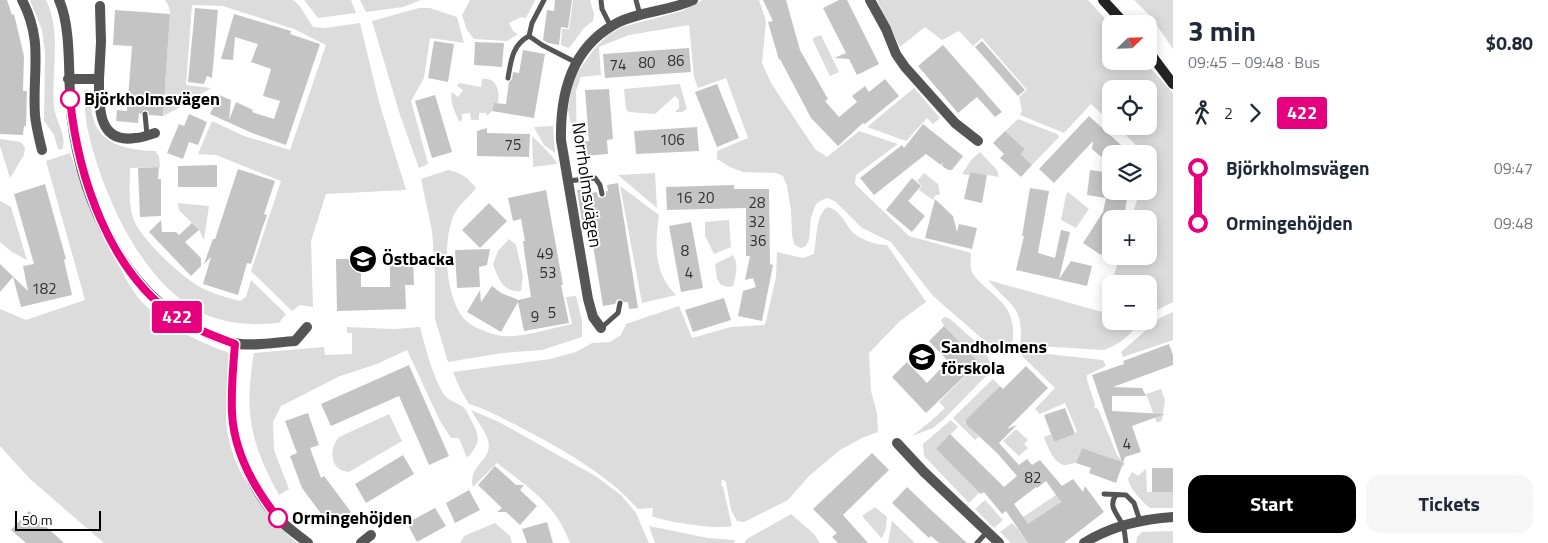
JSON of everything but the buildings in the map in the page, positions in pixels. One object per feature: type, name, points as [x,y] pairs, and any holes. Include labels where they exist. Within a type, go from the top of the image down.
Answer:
[{"type":"street","points":[[22,0],[31,20],[35,37],[37,58],[35,114],[42,150]]},
{"type":"street","points":[[59,0],[66,30],[72,123],[84,175],[113,244],[142,287],[175,316],[194,327],[235,344],[295,341],[308,327]]},
{"type":"street","name":"Norrholmsvägen","points":[[602,328],[593,317],[588,300],[561,140],[560,121],[566,86],[577,63],[590,45],[604,32],[620,22],[681,6],[693,0]]},
{"type":"street","points":[[870,0],[886,29],[896,54],[905,67],[955,123],[978,141]]},
{"type":"street","points":[[1103,0],[1117,15]]},
{"type":"street","points":[[100,6],[100,113],[106,129],[111,134],[127,139],[151,134]]},
{"type":"street","points":[[1158,64],[1173,84]]},
{"type":"street","points":[[68,79],[99,79]]},
{"type":"street","points":[[235,344],[232,413],[242,455],[255,485],[266,503],[290,530],[308,543]]},
{"type":"street","points":[[897,443],[924,472],[999,543]]},
{"type":"street","points":[[1084,543],[1123,525],[1173,517]]},
{"type":"street","points":[[361,543],[371,535]]},
{"type":"lane","points":[[508,78],[514,49],[529,36],[532,23],[544,0]]},
{"type":"lane","points":[[601,0],[602,9],[612,27]]},
{"type":"lane","points":[[636,0],[640,16]]},
{"type":"lane","points":[[529,36],[577,63]]},
{"type":"lane","points":[[145,114],[151,134]]},
{"type":"lane","points":[[568,181],[595,178],[600,185],[602,194]]},
{"type":"lane","points":[[602,328],[618,313],[620,303]]},
{"type":"lane","points":[[1104,494],[1123,494],[1130,498],[1134,502],[1140,521]]},
{"type":"lane","points":[[1116,495],[1112,505],[1123,525],[1126,543]]},
{"type":"lane","points":[[978,543],[988,532]]},
{"type":"shaded area","points":[[30,0],[46,0],[54,26],[53,93],[55,112],[63,139],[62,150],[58,149],[54,135],[44,121],[45,52],[42,30]]},
{"type":"shaded area","points":[[165,0],[293,0],[299,5],[313,27],[325,28],[360,23],[379,102],[406,190],[326,194],[311,241],[313,307],[300,305],[292,311],[251,271],[281,181],[216,155],[198,154],[212,121],[244,136],[290,150],[326,45],[294,29],[223,6],[192,5],[186,85],[211,88],[163,116],[170,14]]},
{"type":"shaded area","points":[[304,0],[351,0],[356,13],[318,18]]},
{"type":"shaded area","points":[[360,0],[421,0],[403,7],[366,12]]},
{"type":"shaded area","points":[[470,0],[535,0],[526,18],[521,17],[509,23],[513,31],[518,34],[507,41],[474,39],[467,30],[462,15]]},
{"type":"shaded area","points":[[573,0],[590,0],[594,14],[593,21],[584,28],[568,48],[561,45],[562,29],[569,29]]},
{"type":"shaded area","points":[[703,0],[759,0],[766,21],[762,63],[771,83],[815,149],[827,157],[859,131],[898,144],[856,175],[855,184],[909,236],[971,253],[973,274],[1008,310],[1013,325],[1012,346],[989,343],[979,336],[933,296],[891,242],[862,228],[836,202],[828,198],[816,204],[811,217],[809,240],[806,246],[801,248],[794,244],[791,210],[787,186],[783,176],[776,173],[743,172],[717,159],[717,151],[748,138],[726,78],[698,88],[694,77],[689,25],[629,35],[599,47],[601,75],[581,77],[576,91],[577,156],[568,110],[573,79],[594,49],[608,35],[622,27],[682,11]]},
{"type":"shaded area","points":[[877,0],[1088,0],[1102,15],[1102,70],[1152,70],[1173,93],[1173,302],[1157,310],[1157,275],[1114,275],[1117,265],[1157,265],[1157,210],[1134,210],[1137,200],[1157,200],[1157,145],[1135,145],[1126,135],[1157,135],[1157,80],[1102,80],[1102,114],[1091,104],[1064,133],[1020,115],[1022,110],[1019,97],[1027,90],[982,38],[973,46],[959,31],[942,40],[925,27],[900,47]]},
{"type":"shaded area","points":[[1134,0],[1173,0],[1173,49],[1158,27],[1158,15],[1149,15]]},
{"type":"shaded area","points":[[419,8],[430,8],[457,17],[464,43],[430,38],[424,78],[411,101],[428,164],[419,168],[400,115],[372,21]]},
{"type":"shaded area","points":[[821,35],[839,72],[830,76],[813,41],[813,38]]},
{"type":"shaded area","points":[[482,79],[491,80],[496,86],[498,90],[498,103],[494,103],[492,111],[487,116],[486,113],[479,113],[479,120],[471,120],[470,113],[462,114],[462,120],[459,122],[452,104],[452,92],[458,97],[463,90],[457,86],[459,83],[481,87]]},
{"type":"shaded area","points":[[680,84],[687,109],[682,112],[675,112],[679,108],[679,100],[675,96],[655,114],[629,112],[626,109],[624,89]]},
{"type":"shaded area","points":[[914,88],[940,118],[933,124],[927,118],[906,141],[867,127]]},
{"type":"shaded area","points":[[84,90],[88,90],[91,96],[92,114],[100,133],[115,144],[134,149],[155,151],[159,156],[160,167],[130,168],[131,212],[137,227],[154,248],[187,278],[210,292],[240,301],[246,297],[251,280],[286,314],[279,323],[247,324],[215,318],[191,307],[169,290],[150,268],[133,243],[106,188],[88,130]]},
{"type":"shaded area","points":[[1018,119],[1057,134],[1059,137],[1032,165],[1021,154],[1025,149],[1005,131]]},
{"type":"shaded area","points":[[553,126],[555,153],[544,145],[534,127]]},
{"type":"shaded area","points":[[532,136],[550,154],[557,164],[533,167]]},
{"type":"shaded area","points":[[0,139],[21,142],[25,148],[24,155],[10,178],[0,146]]},
{"type":"shaded area","points":[[980,152],[997,170],[999,177],[970,172],[969,175],[962,174],[972,159]]},
{"type":"shaded area","points":[[70,153],[85,193],[115,258],[137,295],[146,306],[174,328],[229,353],[226,415],[232,451],[248,486],[259,502],[297,543],[104,543],[30,479],[0,446],[0,309],[26,320],[85,300],[46,161]]},
{"type":"shaded area","points":[[448,170],[464,176],[476,188],[456,211],[451,222],[448,237],[447,253],[450,286],[454,301],[461,314],[471,325],[497,335],[524,335],[572,324],[566,297],[576,296],[582,321],[582,337],[542,350],[502,353],[448,362],[435,319],[435,270],[432,231],[421,179]]},
{"type":"shaded area","points":[[655,173],[657,208],[618,175]]},
{"type":"shaded area","points":[[924,173],[938,184],[940,194],[935,196],[933,200],[919,190],[922,186],[917,181]]},
{"type":"shaded area","points":[[620,186],[659,215],[657,258],[663,277],[676,295],[642,303]]},
{"type":"shaded area","points":[[1068,192],[1089,209],[1076,228],[1061,220]]},
{"type":"shaded area","points":[[0,201],[11,207],[27,260],[12,252],[0,242]]},
{"type":"shaded area","points":[[178,203],[209,206],[204,240],[199,230],[179,210]]},
{"type":"shaded area","points":[[828,207],[837,212],[852,232],[859,237],[871,242],[887,245],[926,302],[900,321],[869,353],[871,391],[877,413],[878,432],[840,450],[809,476],[788,500],[744,522],[737,521],[731,510],[726,482],[722,479],[721,485],[732,526],[692,525],[652,516],[653,508],[638,509],[612,484],[566,452],[482,408],[469,404],[460,389],[453,372],[550,359],[576,352],[592,343],[610,342],[621,335],[626,324],[679,306],[692,338],[731,327],[765,325],[776,277],[777,252],[803,258],[814,254],[819,221],[824,210]]},
{"type":"shaded area","points":[[729,220],[731,247],[714,254],[705,236],[705,222]]},
{"type":"shaded area","points":[[509,239],[516,245],[523,276],[521,291],[510,290],[502,284],[493,264],[498,251]]},
{"type":"shaded area","points":[[733,255],[736,274],[733,286],[721,285],[717,279],[715,264]]},
{"type":"shaded area","points":[[988,280],[1102,312],[1102,330],[1134,330],[1115,345],[1104,350],[1020,345],[1021,332],[1018,314],[1009,301]]},
{"type":"shaded area","points":[[1173,312],[1173,340],[1123,357],[1121,352],[1146,330],[1157,330],[1157,321]]},
{"type":"shaded area","points":[[944,317],[949,318],[984,349],[993,369],[944,419],[933,428],[912,436],[945,408],[939,402],[979,362],[944,326],[941,320]]},
{"type":"shaded area","points":[[347,327],[394,329],[420,327],[430,364],[442,390],[446,397],[467,411],[478,436],[475,449],[467,458],[459,438],[451,438],[440,421],[407,350],[377,364],[340,376],[281,406],[273,422],[274,450],[289,489],[279,495],[261,459],[252,426],[250,392],[254,353],[324,347],[325,355],[352,354],[352,333],[347,333]]},
{"type":"shaded area","points":[[1019,351],[1103,360],[1106,366],[1087,375],[1087,380],[1095,404],[1094,407],[1098,409],[1117,455],[1125,464],[1122,467],[1110,463],[1111,458],[1082,448],[1076,463],[1064,465],[1057,461],[1044,437],[1051,434],[1054,442],[1075,434],[1077,431],[1065,403],[1040,414],[1035,409],[1055,388]]},
{"type":"shaded area","points":[[993,379],[1000,386],[965,422],[979,437],[975,440],[953,418]]},
{"type":"shaded area","points":[[1161,389],[1165,400],[1162,420],[1157,423],[1146,394]]},
{"type":"shaded area","points":[[471,410],[499,422],[597,477],[621,495],[636,513],[649,543],[570,543],[557,517],[540,497],[497,463],[473,487],[472,479],[474,472],[488,452],[489,445],[487,437]]},
{"type":"shaded area","points":[[389,414],[402,441],[349,472],[342,471],[334,464],[332,453],[339,437]]},
{"type":"shaded area","points":[[951,420],[958,427],[936,449],[980,492],[969,503],[924,456],[923,444]]},
{"type":"shaded area","points":[[1016,429],[1028,440],[1024,444],[1028,448],[1019,456],[1003,441]]},
{"type":"shaded area","points":[[1146,469],[1147,492],[1173,492],[1173,508],[1150,508],[1134,491],[1128,479],[1132,472],[1138,476]]},
{"type":"shaded area","points":[[1056,495],[1061,502],[1019,531],[1028,542],[1011,543],[1000,532],[1012,523],[1018,529],[1027,523],[1023,517]]},
{"type":"shaded area","points":[[985,500],[1003,520],[994,528],[975,509]]},
{"type":"shaded area","points":[[875,507],[887,517],[885,531],[881,538],[862,516]]},
{"type":"shaded area","points":[[791,514],[814,534],[820,543],[744,543],[747,539]]},
{"type":"shaded area","points":[[892,521],[915,543],[888,543]]},
{"type":"shaded area","points":[[495,523],[510,536],[512,543],[460,543],[464,536]]},
{"type":"shaded area","points":[[649,526],[708,538],[735,540],[734,543],[655,543]]},
{"type":"shaded area","points":[[1173,531],[1173,543],[1136,543],[1137,537],[1142,532]]},
{"type":"bus line","name":"422","points":[[70,99],[72,123],[84,175],[104,226],[130,270],[142,287],[175,316],[210,335],[235,344],[232,413],[237,442],[255,485],[278,518]]},
{"type":"place","name":"Björkholmsvägen","points":[[70,99]]},
{"type":"place","name":"Östbacka","points":[[363,259]]},
{"type":"place","name":"Sandholmens förskola","points":[[922,357]]},
{"type":"place","name":"Ormingehöjden","points":[[278,518]]}]
